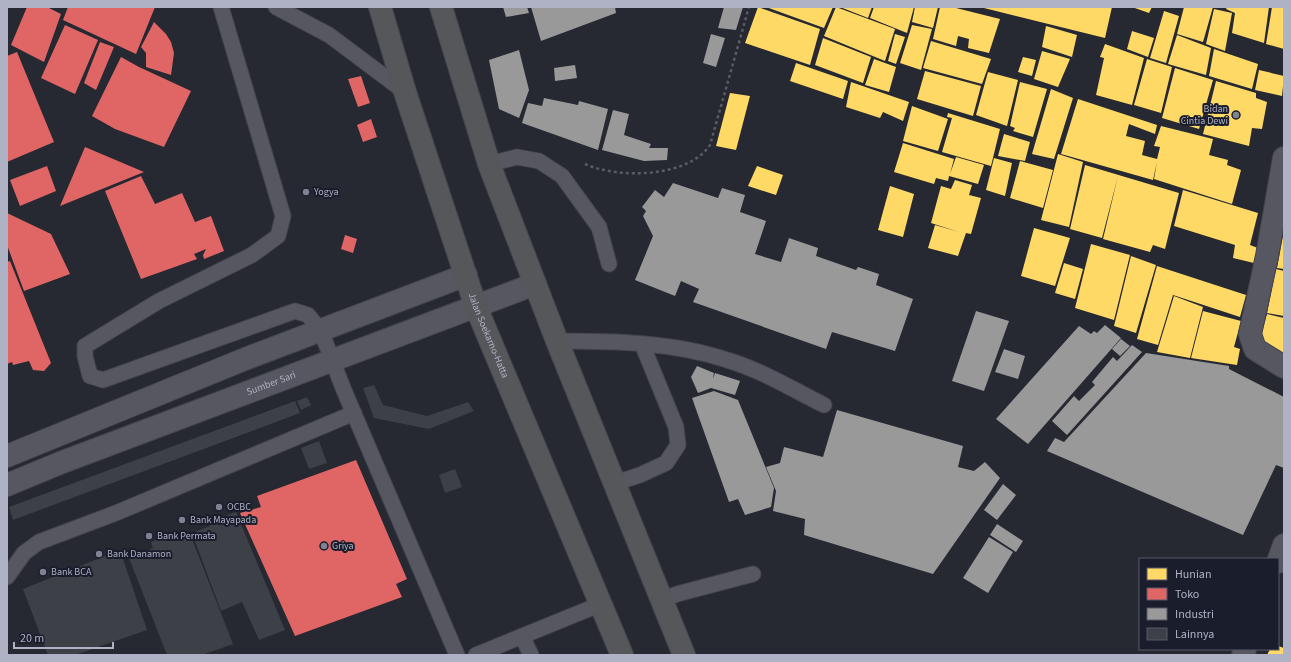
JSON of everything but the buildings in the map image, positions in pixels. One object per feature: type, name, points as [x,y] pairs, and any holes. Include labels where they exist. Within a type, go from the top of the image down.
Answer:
[{"type":"highway","name":"Jalan Soekarno-Hatta","points":[[380,7],[405,92],[476,306],[622,655]]},
{"type":"highway","points":[[441,7],[489,164],[557,342],[684,655]]},
{"type":"street","points":[[1283,171],[1250,334],[1254,349],[1284,367]]},
{"type":"street","points":[[7,456],[245,359],[466,275]]},
{"type":"street","name":"Sumber Sari","points":[[7,485],[60,463],[535,284]]},
{"type":"street","points":[[1279,559],[1284,546]]},
{"type":"lane","points":[[221,7],[283,216],[278,236],[252,255],[160,300],[85,346],[85,356],[90,376],[103,380],[295,311],[308,315],[321,330],[354,414],[456,655]]},
{"type":"lane","points":[[276,7],[329,35],[405,92]]},
{"type":"lane","points":[[489,164],[517,157],[539,161],[562,176],[599,227],[609,264]]},
{"type":"lane","points":[[557,342],[591,341],[642,344],[690,350],[756,370],[824,405]]},
{"type":"lane","points":[[615,483],[640,475],[666,463],[678,445],[676,427],[642,344]]},
{"type":"lane","points":[[7,577],[24,553],[40,542],[116,513],[354,414]]},
{"type":"lane","points":[[662,600],[677,594],[753,574]]},
{"type":"lane","points":[[476,655],[601,604]]},
{"type":"lane","points":[[522,636],[531,655]]},
{"type":"path","points":[[582,162],[592,167],[616,173],[635,173],[662,170],[685,164],[702,154],[710,145],[749,7]]},
{"type":"place","name":"Bidan Cintia Dewi","points":[[1236,115]]},
{"type":"place","name":"Yogya","points":[[306,192]]},
{"type":"place","name":"OCBC","points":[[219,507]]},
{"type":"place","name":"Bank Mayapada","points":[[182,520]]},
{"type":"place","name":"Bank Permata","points":[[149,536]]},
{"type":"place","name":"Griya","points":[[324,546]]},
{"type":"place","name":"Bank Danamon","points":[[99,554]]},
{"type":"place","name":"Bank BCA","points":[[43,572]]}]
